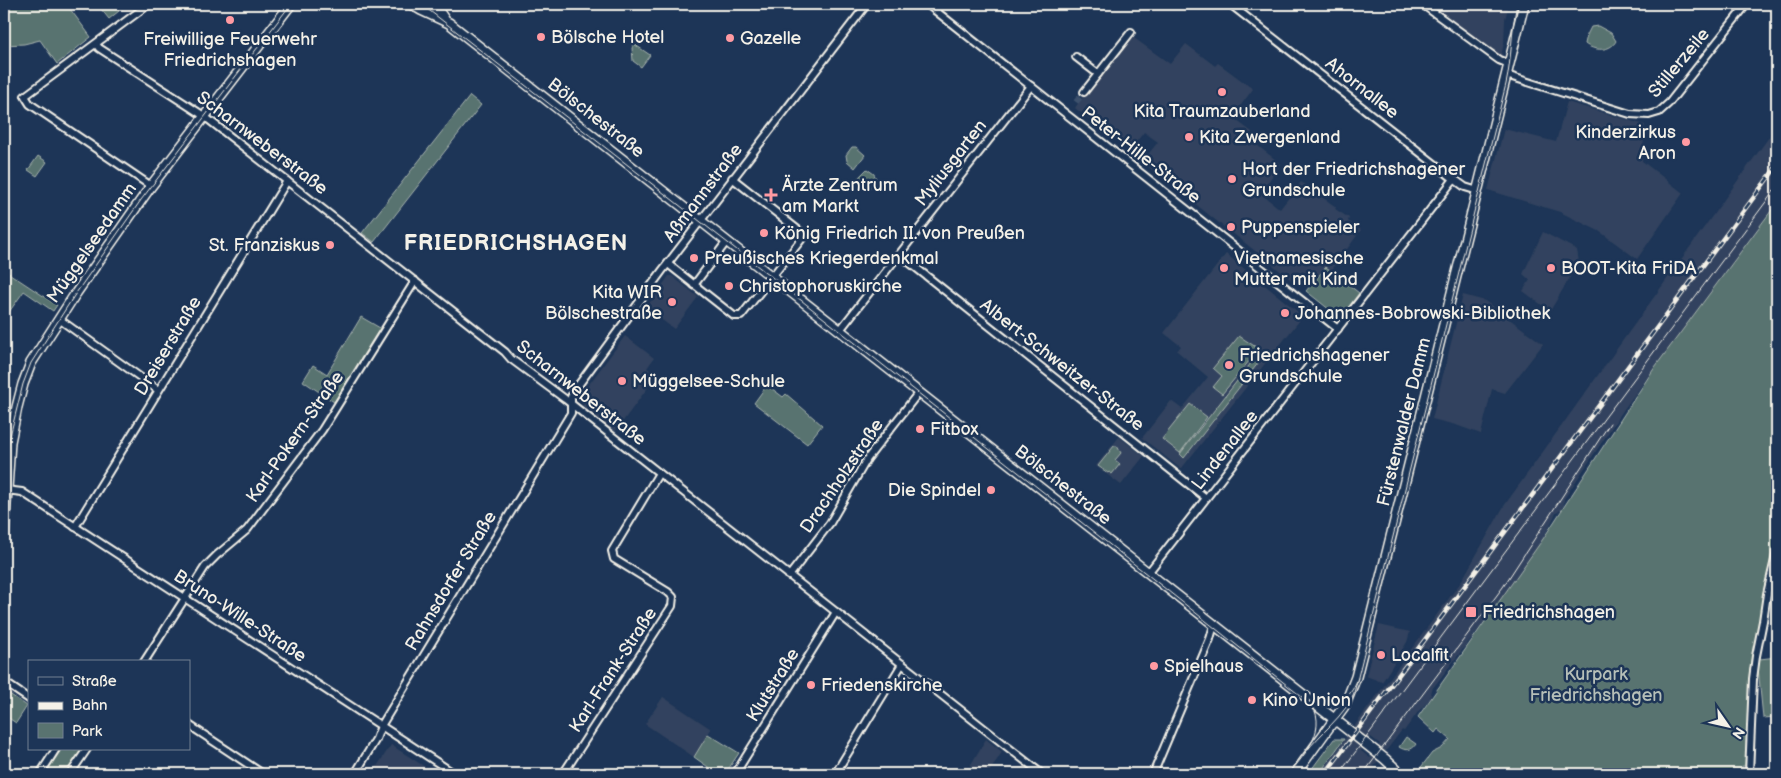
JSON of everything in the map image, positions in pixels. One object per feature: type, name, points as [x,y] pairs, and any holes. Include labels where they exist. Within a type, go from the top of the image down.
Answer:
[{"type":"main road","name":"Müggelseedamm","points":[[4,536],[10,442],[23,384],[38,352],[151,186],[291,4]]},
{"type":"main road","name":"Bölschestraße","points":[[411,4],[446,21],[1334,720],[1390,771],[1401,774]]},
{"type":"main road","name":"Bölschestraße","points":[[434,4],[446,21]]},
{"type":"main road","name":"Fürstenwalder Damm","points":[[1295,774],[1350,695],[1364,651],[1524,4]]},
{"type":"street","points":[[149,4],[26,94],[26,98],[30,104],[151,186]]},
{"type":"street","name":"Aßmannstraße","points":[[570,404],[574,391],[700,220],[867,4]]},
{"type":"street","name":"Peter-Hille-Straße","points":[[927,4],[1338,329]]},
{"type":"street","name":"Ahornallee","points":[[1230,4],[1454,179],[1465,187],[1478,191]]},
{"type":"street","points":[[1422,4],[1499,60],[1509,64]]},
{"type":"street","name":"Stillerzeile","points":[[1506,75],[1630,114],[1649,115],[1659,112],[1675,96],[1747,4]]},
{"type":"street","points":[[1084,92],[1131,32]]},
{"type":"street","name":"Scharnweberstraße","points":[[96,44],[99,48],[204,116],[1039,773]]},
{"type":"street","points":[[1076,58],[1098,74]]},
{"type":"street","name":"Myliusgarten","points":[[840,330],[900,255],[906,243],[1031,86]]},
{"type":"street","points":[[668,264],[734,316],[741,316],[801,240],[802,233],[732,178]]},
{"type":"street","name":"Lindenallee","points":[[1148,573],[1454,179]]},
{"type":"street","name":"Dreiserstraße","points":[[75,527],[287,181]]},
{"type":"street","points":[[694,285],[727,241]]},
{"type":"street","name":"Albert-Schweitzer-Straße","points":[[900,255],[1206,498]]},
{"type":"street","name":"Karl-Pokern-Straße","points":[[145,660],[210,561],[248,530],[322,430],[415,281]]},
{"type":"street","points":[[59,319],[158,390]]},
{"type":"street","name":"Drachholzstraße","points":[[789,576],[824,531],[867,459],[919,392]]},
{"type":"street","name":"Rahnsdorfer Straße","points":[[355,774],[376,739],[381,726],[571,413],[570,404]]},
{"type":"street","name":"Karl-Frank-Straße","points":[[563,774],[672,606],[673,597],[668,592],[614,559],[612,555],[612,551],[659,473]]},
{"type":"street","name":"Bruno-Wille-Straße","points":[[6,490],[22,492],[455,774]]},
{"type":"street","points":[[1749,774],[1753,679],[1767,594],[1777,551]]},
{"type":"street","name":"Klutstraße","points":[[735,774],[836,612]]},
{"type":"street","points":[[1153,774],[1210,640],[1214,625]]},
{"type":"street","points":[[835,774],[902,664]]},
{"type":"street","points":[[4,682],[28,698]]},
{"type":"street","points":[[190,726],[264,774]]},
{"type":"street","points":[[40,774],[55,750]]},
{"type":"street","points":[[70,774],[85,750]]},
{"type":"shaded area","points":[[1430,4],[1509,4],[1505,19],[1504,43],[1501,56]]},
{"type":"shaded area","points":[[1127,33],[1170,64],[1186,44],[1215,66],[1218,63],[1253,89],[1232,117],[1252,132],[1248,138],[1281,164],[1260,193],[1280,209],[1301,182],[1336,207],[1335,209],[1349,218],[1348,221],[1361,230],[1331,271],[1326,267],[1314,280],[1294,282],[1230,231],[1231,228],[1227,224],[1224,227],[1182,193],[1182,190],[1178,190],[1142,162],[1158,142],[1144,132],[1129,151],[1075,108]]},
{"type":"shaded area","points":[[1567,102],[1645,125],[1642,161],[1683,193],[1637,259],[1599,231],[1560,212],[1488,190],[1504,129],[1556,142]]},
{"type":"shaded area","points":[[1777,126],[1777,203],[1624,409],[1564,499],[1564,505],[1556,513],[1543,539],[1495,608],[1432,689],[1430,699],[1404,731],[1402,730],[1368,774],[1319,774],[1461,582],[1504,506]],"holes":[[[1371,737],[1380,744],[1370,758],[1361,751]]]},
{"type":"shaded area","name":"BOOT-Kita FriDA","points":[[1543,232],[1577,250],[1579,262],[1550,311],[1523,291],[1530,280],[1523,274]]},
{"type":"shaded area","name":"Friedrichshagener Grundschule","points":[[1226,254],[1303,316],[1181,469],[1142,438],[1171,401],[1182,409],[1208,377],[1177,351],[1181,346],[1164,333]]},
{"type":"shaded area","name":"Kita WIR Bölschestraße","points":[[669,276],[672,276],[698,297],[674,329],[646,308]]},
{"type":"shaded area","points":[[1463,295],[1485,301],[1543,344],[1505,393],[1492,389],[1481,434],[1432,419]]},
{"type":"shaded area","name":"Müggelsee-Schule","points":[[625,336],[654,358],[647,368],[657,375],[615,432],[583,406],[581,395]]},
{"type":"shaded area","points":[[1119,437],[1144,456],[1121,485],[1096,466]]},
{"type":"shaded area","points":[[1379,625],[1410,632],[1407,642],[1382,682],[1366,676]]},
{"type":"shaded area","points":[[663,697],[711,729],[694,757],[645,724]]},
{"type":"shaded area","points":[[986,739],[1002,752],[988,774],[984,774],[970,766]]},
{"type":"shaded area","points":[[391,745],[436,774],[372,774]]},
{"type":"green space","points":[[4,4],[77,4],[70,9],[91,37],[57,64],[40,40],[24,44],[4,45]]},
{"type":"green space","points":[[97,4],[113,4],[119,11],[109,19]]},
{"type":"green space","points":[[1598,26],[1611,33],[1616,41],[1606,49],[1597,49],[1585,44],[1591,27]]},
{"type":"green space","points":[[634,44],[650,55],[641,67],[633,61],[632,48]]},
{"type":"green space","points":[[470,96],[481,105],[374,242],[362,233]]},
{"type":"green space","points":[[852,147],[856,147],[865,155],[855,168],[847,161],[846,155]]},
{"type":"green space","points":[[38,156],[47,162],[37,176],[28,170]]},
{"type":"green space","points":[[867,169],[874,174],[876,179],[869,189],[857,179]]},
{"type":"green space","name":"Kurpark Friedrichshagen","points":[[1777,203],[1777,534],[1751,661],[1745,766],[1742,766],[1743,774],[1420,774],[1418,771],[1432,753],[1442,748],[1450,739],[1438,729],[1435,733],[1418,717],[1543,539],[1655,367]]},
{"type":"green space","points":[[1326,267],[1359,293],[1340,318],[1306,291]]},
{"type":"green space","points":[[4,270],[57,305],[53,311],[24,291],[4,319]]},
{"type":"green space","points":[[361,317],[380,328],[334,402],[303,381],[313,365],[327,374]]},
{"type":"green space","points":[[1239,336],[1259,349],[1222,394],[1213,387],[1222,376],[1213,368]]},
{"type":"green space","points":[[1255,358],[1259,362],[1184,458],[1180,454]]},
{"type":"green space","points":[[767,385],[783,397],[786,394],[822,425],[807,444],[754,403]]},
{"type":"green space","points":[[1190,404],[1207,417],[1180,453],[1162,439]]},
{"type":"green space","points":[[1114,446],[1117,446],[1121,453],[1115,460],[1120,464],[1112,474],[1098,466]]},
{"type":"green space","points":[[1777,657],[1777,717],[1763,718],[1758,667],[1760,659]]},
{"type":"green space","points":[[5,691],[27,706],[16,723],[4,715]]},
{"type":"green space","points":[[708,734],[739,753],[725,774],[718,774],[694,757]]},
{"type":"green space","points":[[1406,737],[1416,744],[1406,750],[1399,747]]},
{"type":"green space","points":[[1334,739],[1344,739],[1319,774],[1308,774]]},
{"type":"green space","points":[[59,750],[83,750],[67,774],[43,774]]},
{"type":"tunnel","points":[[1076,102],[1084,92]]},
{"type":"tram line","points":[[4,536],[6,464],[9,440],[23,384],[31,363],[74,296],[141,200],[291,4]]},
{"type":"tram line","points":[[421,4],[787,289],[1307,701],[1325,706],[1339,703],[1350,693],[1358,678]]},
{"type":"tram line","points":[[1305,753],[1344,710],[1354,693],[1506,84],[1517,4]]},
{"type":"tram line","points":[[1339,774],[1777,187]]},
{"type":"tram line","points":[[1363,774],[1503,587],[1610,423]]},
{"type":"tram line","points":[[1289,774],[1308,748],[1316,730],[1315,710],[1309,700]]},
{"type":"railway","points":[[1325,774],[1777,166]]},
{"type":"place","name":"Freiwillige Feuerwehr Friedrichshagen","points":[[230,20]]},
{"type":"place","name":"Bölsche Hotel","points":[[541,37]]},
{"type":"place","name":"Gazelle","points":[[730,38]]},
{"type":"place","name":"Kita Traumzauberland","points":[[1222,92]]},
{"type":"place","name":"Kita Zwergenland","points":[[1189,137]]},
{"type":"place","name":"Kinderzirkus Aron","points":[[1686,142]]},
{"type":"place","name":"Hort der Friedrichshagener Grundschule","points":[[1232,179]]},
{"type":"place","name":"Ärzte Zentrum am Markt","points":[[771,195]]},
{"type":"place","name":"Puppenspieler","points":[[1231,227]]},
{"type":"place","name":"König Friedrich II. von Preußen","points":[[764,233]]},
{"type":"place","name":"St. Franziskus","points":[[330,245]]},
{"type":"place","name":"Preußisches Kriegerdenkmal","points":[[694,258]]},
{"type":"place","name":"Vietnamesische Mutter mit Kind","points":[[1224,268]]},
{"type":"place","name":"BOOT-Kita FriDA","points":[[1551,268]]},
{"type":"place","name":"Christophoruskirche","points":[[729,286]]},
{"type":"place","name":"Kita WIR Bölschestraße","points":[[672,302]]},
{"type":"place","name":"Johannes-Bobrowski-Bibliothek","points":[[1285,313]]},
{"type":"place","name":"Friedrichshagener Grundschule","points":[[1229,365]]},
{"type":"place","name":"Müggelsee-Schule","points":[[622,381]]},
{"type":"place","name":"Fitbox","points":[[920,429]]},
{"type":"place","name":"Die Spindel","points":[[991,490]]},
{"type":"place","name":"Friedrichshagen","points":[[1471,612]]},
{"type":"place","name":"Localfit","points":[[1381,655]]},
{"type":"place","name":"Spielhaus","points":[[1154,666]]},
{"type":"place","name":"Friedenskirche","points":[[811,685]]},
{"type":"place","name":"Kino Union","points":[[1252,700]]},
{"type":"district","name":"FRIEDRICHSHAGEN","points":[[516,243]]}]
